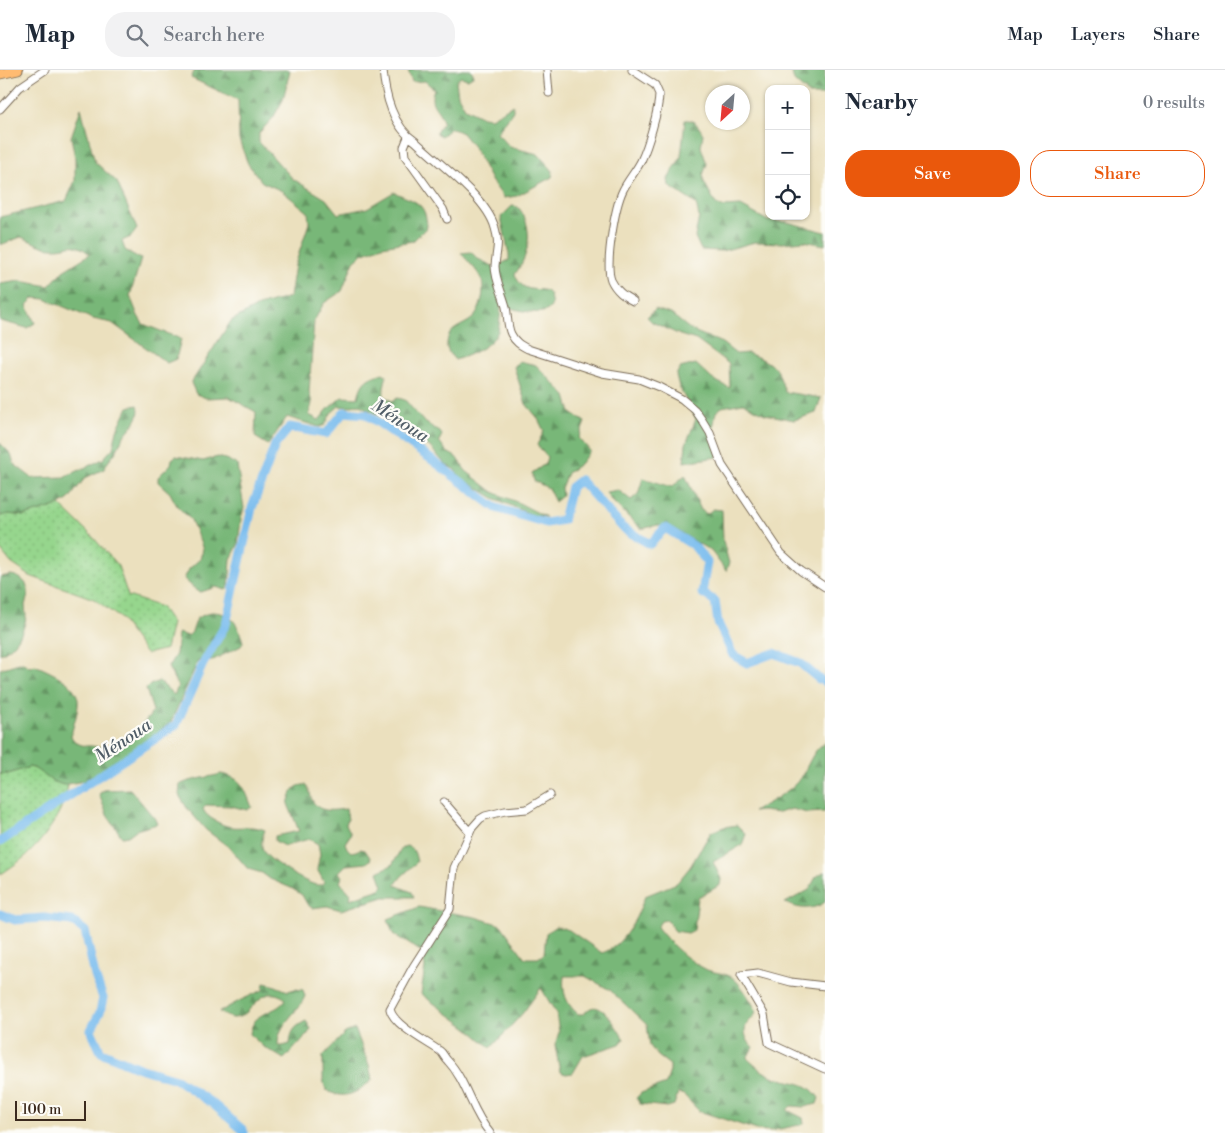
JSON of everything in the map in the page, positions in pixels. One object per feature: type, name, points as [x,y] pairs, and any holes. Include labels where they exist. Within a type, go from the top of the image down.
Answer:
[{"type":"main road","points":[[0,74],[18,70]]},
{"type":"street","points":[[0,109],[20,87],[45,70]]},
{"type":"street","points":[[383,70],[391,108],[408,137],[415,141],[479,198],[495,226],[498,239],[495,267],[506,307],[510,332],[514,339],[528,349],[595,371],[639,379],[682,399],[695,410],[702,420],[710,433],[722,465],[781,553],[801,571],[825,587]]},
{"type":"street","points":[[547,70],[549,93]]},
{"type":"street","points":[[632,70],[655,85],[659,94],[643,155],[623,190],[614,222],[609,264],[611,279],[614,287],[621,295],[633,301]]},
{"type":"street","points":[[408,137],[404,147],[405,156],[443,209],[447,219]]},
{"type":"street","points":[[490,1133],[483,1125],[454,1067],[441,1051],[426,1044],[408,1031],[392,1016],[390,1009],[413,967],[450,909],[454,868],[469,831],[485,816],[505,811],[527,809],[550,795]]},
{"type":"street","points":[[444,802],[469,831]]},
{"type":"street","points":[[825,986],[791,982],[758,973],[741,975],[764,1014],[768,1043],[825,1069]]},
{"type":"green space","points":[[195,70],[290,70],[283,100],[273,118],[259,133],[259,142],[293,179],[326,199],[338,214],[367,208],[394,192],[418,204],[426,218],[427,227],[413,241],[382,246],[362,254],[354,261],[342,291],[324,303],[314,321],[309,392],[312,403],[309,415],[319,420],[342,397],[358,398],[363,383],[373,376],[383,373],[386,375],[384,396],[392,401],[398,398],[405,400],[423,421],[440,432],[442,435],[439,441],[447,452],[456,457],[466,471],[493,492],[546,517],[532,515],[494,498],[461,478],[429,446],[406,434],[402,427],[358,404],[349,407],[339,406],[331,413],[325,425],[319,427],[287,417],[268,445],[255,437],[256,412],[229,397],[206,398],[196,394],[191,383],[231,321],[258,306],[290,297],[295,265],[309,223],[308,212],[282,191],[262,182],[248,164],[239,140],[238,100],[191,78]]},
{"type":"green space","points":[[408,70],[471,70],[474,75],[468,79],[461,77],[456,81],[458,95],[465,108],[483,117],[491,118],[513,105],[513,111],[497,133],[510,147],[538,154],[553,171],[552,177],[517,196],[504,198],[492,182],[474,148],[462,133],[451,128],[441,136],[436,133],[443,122],[433,103],[432,95],[434,89],[425,81],[412,82]]},
{"type":"green space","points":[[795,70],[825,70],[825,95],[810,95],[810,85],[798,85],[794,81],[792,73]]},
{"type":"green space","points":[[81,108],[95,162],[117,182],[137,229],[131,237],[122,241],[125,250],[141,259],[130,296],[138,316],[143,324],[181,339],[176,359],[167,363],[112,323],[93,319],[45,299],[34,298],[27,305],[35,323],[27,328],[0,321],[0,284],[20,281],[49,286],[63,271],[90,254],[84,249],[74,246],[48,248],[21,237],[0,245],[0,217],[66,201],[75,181],[75,158],[71,137]]},
{"type":"green space","points":[[685,120],[689,120],[698,126],[703,134],[701,147],[707,164],[703,175],[704,182],[716,204],[722,207],[741,206],[768,221],[787,222],[825,232],[825,245],[804,241],[783,243],[755,242],[722,251],[701,250],[695,237],[699,217],[696,204],[669,186],[668,179],[681,157]]},
{"type":"green space","points":[[512,206],[518,207],[523,215],[528,232],[527,249],[515,274],[520,283],[525,287],[546,291],[552,303],[550,308],[541,312],[501,306],[499,328],[491,341],[480,349],[455,360],[448,350],[448,338],[453,330],[476,315],[482,300],[483,290],[482,281],[478,273],[461,253],[471,252],[478,259],[495,267],[509,260],[501,217]]},
{"type":"green space","points":[[655,309],[671,314],[691,330],[722,343],[736,354],[748,353],[764,360],[777,369],[785,392],[821,398],[816,413],[794,420],[765,414],[743,403],[722,407],[716,412],[713,429],[718,457],[684,462],[686,444],[696,419],[679,387],[676,375],[680,368],[696,364],[712,379],[730,388],[729,364],[696,340],[652,322],[647,317]]},
{"type":"green space","points":[[519,361],[536,365],[566,396],[571,413],[585,422],[579,438],[590,451],[580,464],[567,473],[561,488],[562,496],[555,502],[548,488],[534,481],[532,473],[545,464],[547,457],[537,445],[544,431],[537,417],[526,404],[514,367]]},
{"type":"green space","points":[[138,405],[137,418],[104,469],[85,478],[69,499],[60,505],[24,516],[9,514],[0,516],[0,443],[11,454],[14,464],[32,478],[65,477],[103,459],[113,448],[117,430],[128,407]]},
{"type":"green space","points":[[176,456],[203,461],[218,457],[237,465],[244,508],[238,545],[231,559],[229,586],[226,590],[216,587],[201,592],[184,579],[189,569],[200,559],[203,549],[191,520],[177,506],[170,493],[158,482],[158,477]]},
{"type":"green space","points":[[685,475],[701,510],[707,514],[713,509],[722,510],[723,541],[729,563],[726,571],[711,551],[674,529],[658,525],[641,529],[610,499],[606,492],[618,490],[631,500],[638,494],[643,478],[672,487]]},
{"type":"green space","points":[[60,505],[92,536],[118,566],[128,596],[161,607],[172,623],[166,649],[146,654],[120,618],[94,599],[30,576],[11,563],[0,549],[0,516],[9,514],[24,516]]},
{"type":"green space","points":[[11,575],[21,578],[27,586],[26,617],[18,639],[10,648],[0,654],[0,577]]},
{"type":"green space","points":[[211,612],[224,614],[233,620],[243,642],[241,646],[213,660],[198,661],[171,722],[129,755],[89,780],[63,785],[52,781],[34,768],[29,767],[8,774],[0,774],[0,669],[22,662],[30,667],[35,665],[61,678],[73,688],[78,700],[71,736],[73,739],[85,746],[112,746],[120,743],[136,731],[153,711],[146,689],[150,685],[159,681],[174,695],[178,687],[168,667],[176,654],[178,633],[188,636],[192,632],[197,618]]},
{"type":"green space","points":[[825,743],[825,812],[807,813],[792,809],[778,813],[753,812],[793,786],[816,750]]},
{"type":"green space","points":[[29,767],[34,768],[56,782],[68,785],[66,794],[55,819],[39,842],[26,856],[0,875],[0,774],[8,774]]},
{"type":"green space","points":[[221,774],[234,778],[242,785],[252,807],[247,810],[231,806],[206,805],[203,809],[205,812],[209,817],[228,826],[252,827],[265,830],[262,841],[264,852],[289,872],[312,884],[320,885],[324,882],[317,869],[320,854],[318,844],[309,839],[284,846],[275,841],[275,836],[299,831],[288,804],[295,788],[306,785],[312,800],[319,807],[327,810],[346,809],[348,819],[346,824],[351,834],[345,843],[347,848],[351,852],[360,849],[365,850],[371,859],[367,863],[346,865],[339,872],[342,877],[340,882],[351,894],[350,899],[380,889],[383,886],[378,872],[392,865],[402,848],[406,846],[413,850],[417,862],[395,885],[412,892],[414,897],[384,897],[341,910],[327,906],[312,908],[307,904],[302,895],[291,888],[270,879],[262,873],[248,869],[230,848],[206,830],[187,808],[179,795],[180,785],[183,783]]},
{"type":"green space","points":[[130,789],[157,824],[136,830],[128,836],[122,837],[107,815],[99,794],[104,790]]},
{"type":"green space","points":[[737,825],[746,834],[742,845],[713,862],[721,879],[720,885],[698,898],[694,930],[688,933],[675,931],[667,920],[661,921],[657,927],[686,956],[707,970],[730,976],[742,988],[756,1010],[755,1015],[747,1024],[745,1030],[747,1039],[753,1047],[747,1058],[767,1074],[802,1084],[815,1093],[819,1098],[817,1104],[804,1107],[791,1106],[787,1110],[803,1118],[804,1124],[770,1131],[757,1130],[699,1111],[684,1095],[678,1093],[674,1105],[667,1107],[640,1104],[636,1098],[641,1093],[666,1084],[670,1065],[658,1056],[650,1046],[647,1025],[610,990],[585,976],[564,976],[564,992],[568,1002],[578,1014],[584,1014],[595,1007],[607,1014],[624,1039],[620,1044],[583,1056],[573,1073],[566,1074],[560,1072],[555,1045],[559,1032],[556,1013],[541,988],[522,1014],[491,1048],[469,1029],[421,994],[425,967],[422,952],[393,934],[388,919],[419,907],[475,917],[501,925],[525,958],[538,958],[544,954],[546,933],[556,926],[569,930],[602,953],[617,944],[623,937],[634,921],[645,896],[677,883],[690,867],[711,832]]},
{"type":"green space","points":[[825,871],[825,902],[810,908],[795,907],[785,903],[809,890],[816,877]]},
{"type":"green space","points":[[264,983],[288,991],[295,989],[303,990],[305,996],[284,1025],[278,1046],[290,1044],[294,1030],[306,1021],[311,1029],[284,1059],[262,1046],[250,1034],[252,1026],[260,1016],[276,1008],[286,999],[277,994],[269,994],[240,1017],[231,1018],[219,1012],[263,990]]},
{"type":"green space","points":[[355,1029],[369,1065],[372,1080],[356,1092],[339,1095],[326,1090],[323,1079],[323,1056],[345,1033]]},
{"type":"waterway","name":"Ménoua","points":[[0,842],[176,725],[203,664],[226,624],[252,508],[275,445],[290,427],[326,434],[344,412],[366,414],[496,508],[546,523],[563,520],[571,487],[580,480],[624,529],[650,544],[665,528],[694,546],[707,562],[702,593],[715,601],[718,623],[733,655],[747,663],[774,653],[800,663],[825,682]]},
{"type":"waterway","name":"Ménoua","points":[[0,914],[15,920],[44,918],[72,921],[85,931],[95,976],[103,998],[100,1012],[91,1030],[101,1052],[139,1068],[176,1079],[213,1104],[243,1130],[244,1133]]}]
